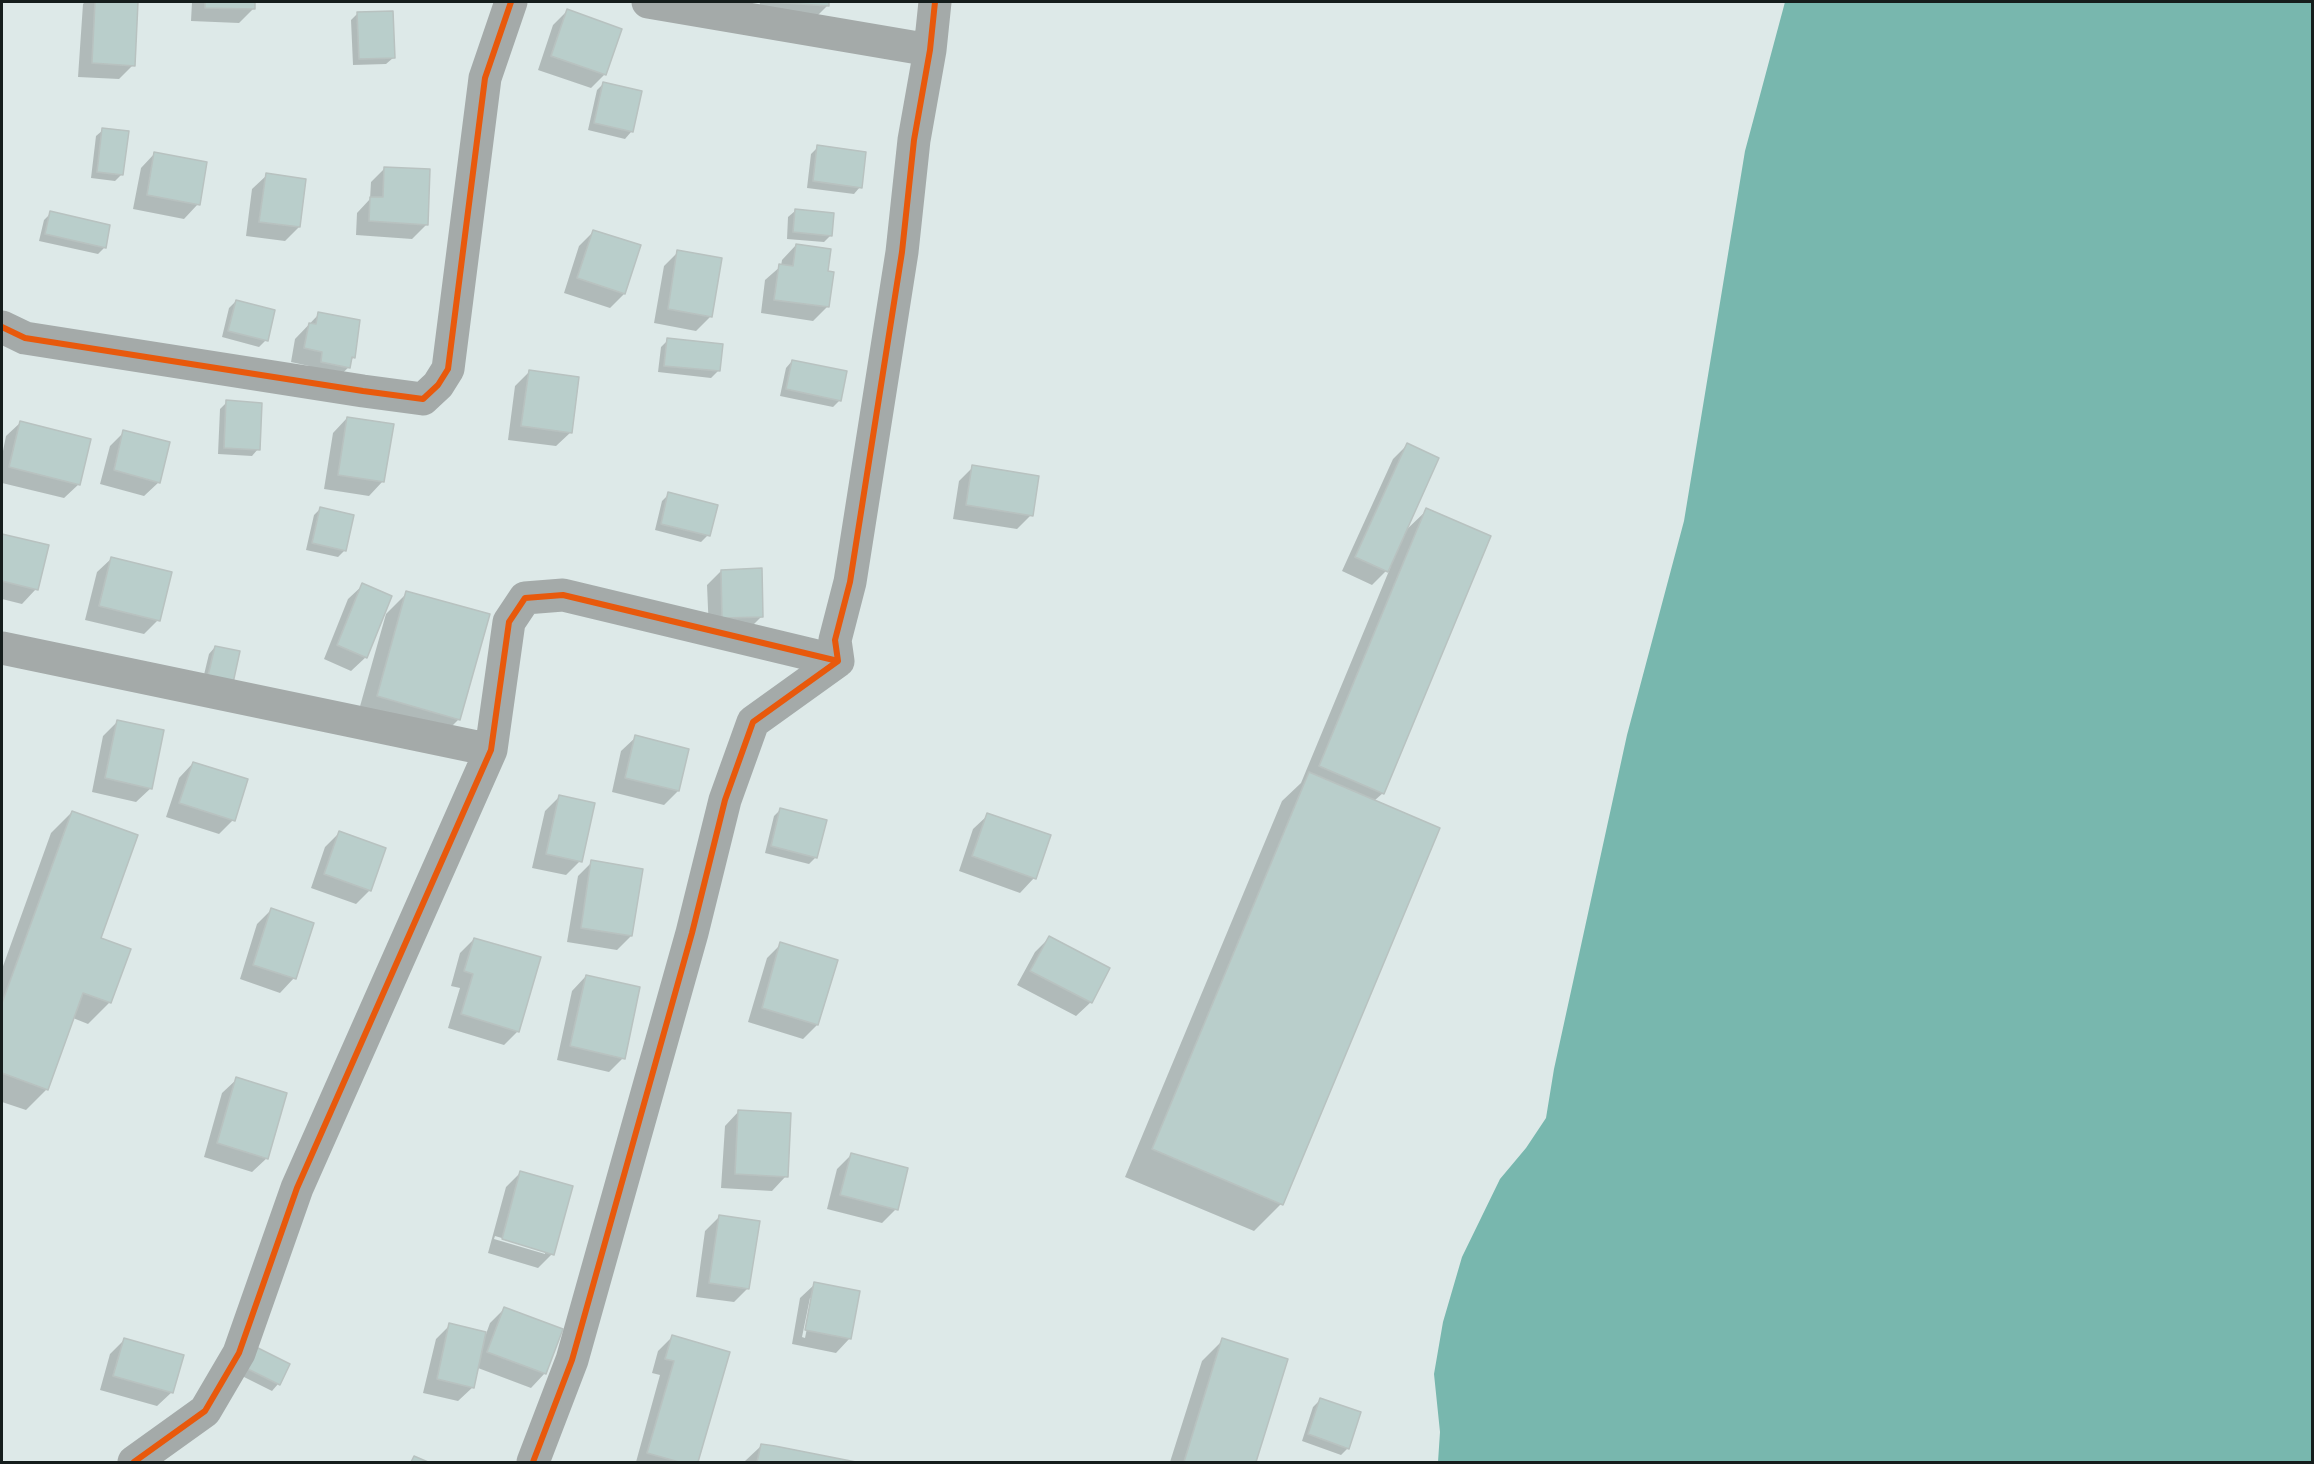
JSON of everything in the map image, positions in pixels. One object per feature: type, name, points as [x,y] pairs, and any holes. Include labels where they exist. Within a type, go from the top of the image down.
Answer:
[{"type":"street","points":[[2,327],[25,338],[423,399],[438,385],[448,369],[485,78],[511,2]]},
{"type":"street","points":[[648,2],[930,50]]},
{"type":"street","points":[[838,661],[835,640],[852,570],[902,252],[914,140],[930,50],[935,2]]},
{"type":"street","points":[[134,1462],[206,1411],[239,1353],[297,1188],[491,750],[509,622],[525,598],[563,595],[838,661]]},
{"type":"street","points":[[2,648],[491,750]]},
{"type":"street","points":[[533,1462],[572,1359],[692,933],[725,800],[753,722],[838,661]]},
{"type":"shaded area","points":[[1785,2],[2312,2],[2312,1462],[1438,1462],[1440,1432],[1434,1374],[1443,1322],[1462,1257],[1500,1179],[1526,1148],[1546,1118],[1554,1069],[1627,735],[1684,521],[1745,151]]},
{"type":"building","points":[[95,2],[138,2],[135,66],[92,63]]},
{"type":"building","points":[[205,2],[255,2],[255,9],[205,8]]},
{"type":"building","points":[[772,2],[829,2],[829,6]]},
{"type":"building","points":[[567,9],[622,29],[606,75],[551,56]]},
{"type":"building","points":[[393,11],[395,58],[359,59],[357,12]]},
{"type":"building","points":[[603,82],[642,91],[633,132],[594,123]]},
{"type":"building","points":[[102,128],[129,131],[123,175],[97,172]]},
{"type":"building","points":[[817,145],[866,152],[862,188],[813,181]]},
{"type":"building","points":[[154,152],[207,162],[200,205],[147,195]]},
{"type":"building","points":[[384,167],[430,169],[428,225],[369,221],[370,197],[383,197]]},
{"type":"building","points":[[266,173],[306,179],[300,227],[259,222]]},
{"type":"building","points":[[795,209],[834,213],[832,236],[793,232]]},
{"type":"building","points":[[50,211],[110,225],[106,248],[45,234]]},
{"type":"building","points":[[593,230],[641,245],[625,294],[577,278]]},
{"type":"building","points":[[796,244],[831,249],[828,271],[834,272],[829,307],[774,300],[779,264],[793,266]]},
{"type":"building","points":[[677,250],[722,258],[712,317],[668,309]]},
{"type":"building","points":[[236,300],[275,310],[268,341],[228,331]]},
{"type":"building","points":[[318,312],[360,320],[355,358],[352,357],[350,368],[321,362],[322,352],[304,348],[309,323],[316,324]]},
{"type":"building","points":[[667,338],[723,344],[720,371],[664,366]]},
{"type":"building","points":[[792,360],[847,371],[841,401],[786,389]]},
{"type":"building","points":[[529,370],[579,377],[572,433],[521,426]]},
{"type":"building","points":[[226,400],[262,403],[260,450],[224,448]]},
{"type":"building","points":[[347,417],[394,424],[384,482],[338,475]]},
{"type":"building","points":[[20,421],[91,439],[80,485],[9,467]]},
{"type":"building","points":[[123,430],[170,442],[160,483],[114,470]]},
{"type":"building","points":[[1407,443],[1439,458],[1388,572],[1355,557]]},
{"type":"building","points":[[972,465],[1039,476],[1033,516],[966,505]]},
{"type":"building","points":[[668,492],[718,505],[710,536],[661,524]]},
{"type":"building","points":[[320,507],[354,515],[346,551],[312,543]]},
{"type":"building","points":[[1426,508],[1491,536],[1384,794],[1319,766]]},
{"type":"building","points":[[2,534],[49,545],[38,590],[2,581]]},
{"type":"building","points":[[111,557],[172,572],[160,621],[99,606]]},
{"type":"building","points":[[762,568],[763,617],[722,618],[721,570]]},
{"type":"building","points":[[362,583],[392,596],[367,658],[337,645]]},
{"type":"building","points":[[406,591],[490,614],[460,720],[377,696]]},
{"type":"building","points":[[215,646],[240,651],[233,683],[208,676]]},
{"type":"building","points":[[117,720],[164,730],[152,789],[105,778]]},
{"type":"building","points":[[635,735],[689,749],[679,791],[625,778]]},
{"type":"building","points":[[193,762],[248,779],[235,821],[179,803]]},
{"type":"building","points":[[1309,772],[1440,828],[1283,1205],[1152,1149]]},
{"type":"building","points":[[559,795],[595,803],[582,862],[546,854]]},
{"type":"building","points":[[780,808],[827,820],[817,858],[771,846]]},
{"type":"building","points":[[72,811],[138,835],[101,938],[131,949],[111,1003],[83,993],[48,1090],[2,1073],[2,1003]]},
{"type":"building","points":[[987,813],[1051,835],[1036,879],[972,856]]},
{"type":"building","points":[[339,831],[386,848],[371,891],[324,874]]},
{"type":"building","points":[[591,860],[643,869],[632,936],[581,928]]},
{"type":"building","points":[[271,908],[314,923],[296,979],[253,965]]},
{"type":"building","points":[[1049,936],[1110,968],[1092,1003],[1030,971]]},
{"type":"building","points":[[474,938],[541,957],[519,1032],[461,1014],[473,974],[464,971]]},
{"type":"building","points":[[780,942],[838,960],[818,1025],[762,1008]]},
{"type":"building","points":[[586,975],[640,987],[625,1059],[570,1046]]},
{"type":"building","points":[[236,1077],[287,1093],[268,1159],[217,1143]]},
{"type":"building","points":[[738,1110],[791,1113],[788,1177],[735,1174]]},
{"type":"building","points":[[851,1153],[908,1168],[898,1210],[840,1195]]},
{"type":"building","points":[[520,1171],[573,1186],[554,1255],[502,1239]]},
{"type":"building","points":[[719,1215],[760,1221],[749,1289],[709,1283]]},
{"type":"building","points":[[814,1282],[860,1291],[851,1339],[805,1330]]},
{"type":"building","points":[[504,1307],[563,1329],[546,1374],[487,1352]]},
{"type":"building","points":[[449,1323],[486,1332],[474,1388],[437,1379]]},
{"type":"building","points":[[672,1335],[730,1352],[698,1462],[679,1462],[647,1453],[674,1361],[665,1359]]},
{"type":"building","points":[[124,1338],[184,1355],[173,1393],[113,1376]]},
{"type":"building","points":[[1222,1338],[1288,1359],[1256,1462],[1184,1462]]},
{"type":"building","points":[[256,1347],[290,1364],[280,1385],[246,1368]]},
{"type":"building","points":[[1320,1398],[1361,1412],[1349,1449],[1308,1434]]},
{"type":"building","points":[[761,1444],[775,1446],[856,1462],[757,1462]]},
{"type":"building","points":[[414,1456],[428,1462],[411,1462]]},
{"type":"cycle path","points":[[2,327],[25,338],[423,399],[438,385],[448,369],[485,78],[511,2]]},
{"type":"cycle path","points":[[533,1462],[572,1360],[692,933],[725,800],[753,722],[838,661],[835,640],[850,582],[902,252],[914,140],[930,50],[935,2]]},
{"type":"cycle path","points":[[134,1462],[205,1411],[239,1353],[297,1188],[491,750],[509,622],[525,598],[563,595],[838,661]]}]
